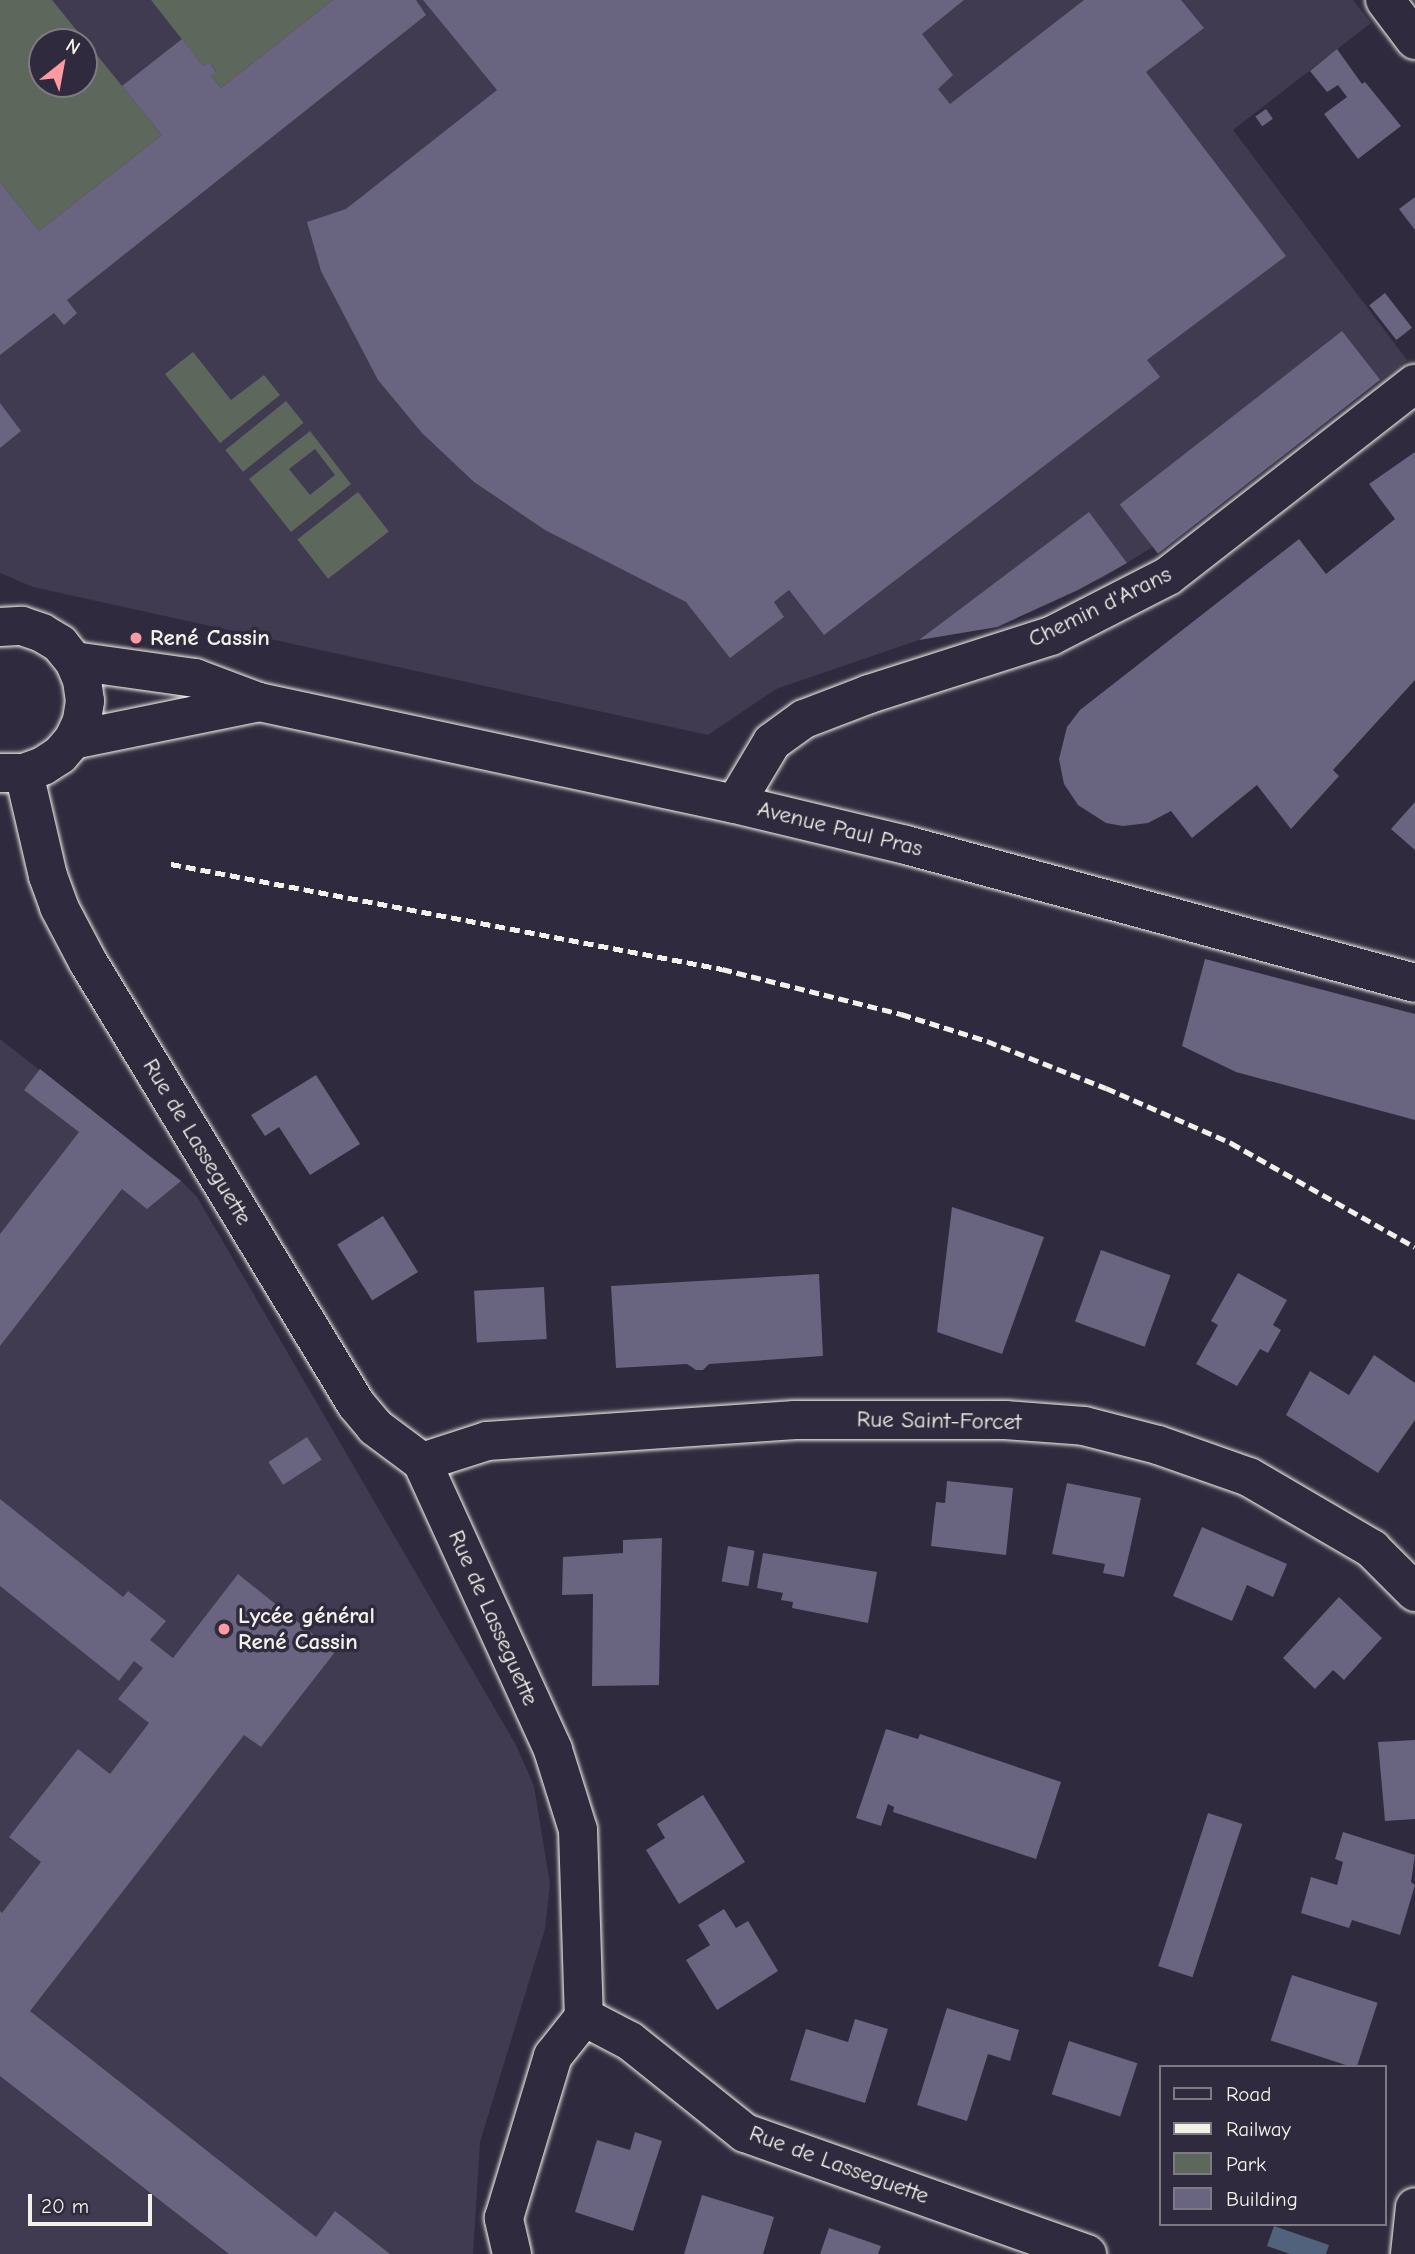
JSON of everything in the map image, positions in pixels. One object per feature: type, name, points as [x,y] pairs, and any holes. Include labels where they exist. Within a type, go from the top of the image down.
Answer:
[{"type":"street","points":[[1385,0],[1415,40]]},
{"type":"street","name":"Chemin d'Arans","points":[[735,804],[772,742],[804,719],[869,694],[1051,636],[1168,576],[1415,384]]},
{"type":"street","points":[[0,627],[22,626],[42,633],[60,644],[74,661],[82,680],[85,701],[82,721],[73,740],[60,755],[43,766],[12,773]]},
{"type":"street","name":"Avenue Paul Pras","points":[[74,661],[195,678],[258,702],[735,804],[906,845],[1415,983]]},
{"type":"street","name":"Avenue Paul Pras","points":[[73,740],[258,702]]},
{"type":"street","name":"Rue de Lasseguette","points":[[12,773],[59,907],[89,962],[356,1404],[375,1427],[422,1462],[553,1750],[578,1829],[584,2017],[629,2041],[745,2133],[1087,2254]]},
{"type":"street","name":"Rue Saint-Forcet","points":[[422,1462],[487,1441],[795,1420],[1005,1420],[1084,1426],[1158,1445],[1249,1477],[1372,1549],[1415,1592]]},
{"type":"street","points":[[512,2254],[504,2218],[553,2056],[584,2017]]},
{"type":"street","points":[[1410,2254],[1415,2207]]},
{"type":"shaded area","points":[[0,0],[1353,0],[1371,23],[1233,130],[1407,360],[1151,548],[1104,577],[997,627],[919,640],[776,689],[708,735],[33,587],[0,573]]},
{"type":"shaded area","name":"Lycée général René Cassin","points":[[0,1039],[181,1181],[197,1197],[516,1745],[534,1786],[550,1884],[545,1929],[480,2142],[473,2254],[0,2254]]},
{"type":"green space","points":[[0,0],[52,0],[75,28],[28,28],[28,98],[98,98],[98,56],[162,135],[39,231],[0,182]]},
{"type":"green space","points":[[151,0],[333,0],[221,88],[211,76],[216,71],[209,62],[203,66]]},
{"type":"green space","points":[[193,352],[231,400],[264,375],[280,395],[220,443],[165,374]]},
{"type":"green space","points":[[286,401],[304,423],[243,472],[225,450]]},
{"type":"green space","points":[[310,431],[351,484],[291,532],[249,479]],"holes":[[[315,449],[335,475],[310,495],[289,469]]]},
{"type":"green space","points":[[358,492],[389,531],[328,579],[297,539]]},
{"type":"water","points":[[1274,2226],[1329,2245],[1326,2254],[1290,2254],[1267,2246]]},
{"type":"building","points":[[333,0],[416,0],[426,15],[67,300],[77,313],[64,325],[54,313],[0,355],[0,182],[39,231],[162,135],[122,86],[182,39],[203,66],[209,62],[216,72],[211,76],[221,88]]},
{"type":"building","points":[[423,0],[964,0],[922,34],[953,75],[938,89],[950,104],[1084,0],[1181,0],[1204,28],[1146,72],[1286,256],[1147,360],[1160,377],[824,635],[789,590],[774,602],[784,617],[730,658],[686,602],[545,530],[474,482],[422,433],[378,380],[321,271],[307,222],[346,209],[497,90]]},
{"type":"building","points":[[1337,49],[1362,84],[1365,82],[1401,126],[1358,159],[1324,114],[1347,97],[1338,85],[1327,92],[1310,71]]},
{"type":"building","points":[[1266,109],[1273,119],[1262,126],[1255,116]]},
{"type":"building","points":[[1415,197],[1415,230],[1399,209]]},
{"type":"building","points":[[1385,293],[1412,328],[1396,340],[1369,305]]},
{"type":"building","points":[[1342,331],[1380,380],[1158,553],[1120,505]]},
{"type":"building","points":[[0,403],[21,431],[0,448]]},
{"type":"building","points":[[1415,452],[1415,680],[1333,770],[1339,776],[1291,829],[1257,785],[1192,838],[1171,811],[1148,823],[1123,826],[1106,823],[1078,805],[1064,784],[1059,759],[1067,727],[1080,710],[1299,539],[1326,574],[1395,519],[1369,484]]},
{"type":"building","points":[[1089,512],[1127,563],[1078,590],[997,627],[919,640]]},
{"type":"building","points":[[1415,802],[1415,850],[1391,829]]},
{"type":"building","points":[[1205,959],[1415,1014],[1415,1120],[1236,1072],[1182,1046]]},
{"type":"building","points":[[40,1069],[181,1181],[147,1209],[122,1189],[0,1346],[0,1234],[79,1132],[24,1090]]},
{"type":"building","points":[[316,1075],[360,1144],[310,1175],[279,1127],[265,1136],[251,1115]]},
{"type":"building","points":[[952,1207],[1044,1237],[1002,1354],[937,1332]]},
{"type":"building","points":[[383,1216],[418,1272],[372,1301],[337,1245]]},
{"type":"building","points":[[1101,1250],[1171,1275],[1145,1347],[1075,1321]]},
{"type":"building","points":[[1238,1273],[1287,1300],[1273,1325],[1281,1330],[1268,1353],[1260,1349],[1237,1386],[1196,1364],[1218,1325],[1211,1321]]},
{"type":"building","points":[[819,1274],[823,1356],[709,1364],[703,1370],[696,1370],[687,1364],[616,1368],[611,1286]]},
{"type":"building","points":[[544,1287],[547,1339],[477,1343],[474,1291]]},
{"type":"building","points":[[1374,1355],[1415,1383],[1415,1420],[1378,1473],[1286,1415],[1310,1371],[1349,1395]]},
{"type":"building","points":[[307,1437],[322,1460],[283,1485],[268,1462]]},
{"type":"building","points":[[947,1481],[1013,1488],[1006,1555],[931,1546],[936,1502],[945,1503]]},
{"type":"building","points":[[1067,1483],[1141,1498],[1124,1577],[1103,1573],[1105,1564],[1052,1554]]},
{"type":"building","points":[[0,1499],[123,1597],[128,1591],[166,1621],[150,1640],[173,1658],[238,1574],[335,1652],[261,1747],[244,1735],[30,2011],[316,2237],[335,2211],[390,2254],[229,2254],[0,2076],[0,1911],[2,1913],[41,1862],[9,1837],[78,1749],[110,1774],[149,1723],[118,1699],[143,1668],[134,1661],[119,1681],[0,1586]]},
{"type":"building","points":[[1202,1527],[1287,1564],[1273,1597],[1247,1585],[1232,1621],[1173,1596]]},
{"type":"building","points":[[662,1538],[659,1685],[592,1686],[593,1594],[562,1595],[563,1557],[623,1553],[623,1540]]},
{"type":"building","points":[[728,1546],[755,1551],[748,1586],[722,1581]]},
{"type":"building","points":[[763,1553],[877,1572],[868,1623],[792,1608],[793,1602],[781,1600],[783,1593],[757,1588]]},
{"type":"building","points":[[1339,1597],[1382,1638],[1344,1680],[1333,1670],[1315,1689],[1283,1658]]},
{"type":"building","points":[[886,1729],[918,1739],[920,1734],[1061,1782],[1036,1859],[893,1812],[894,1807],[888,1804],[881,1826],[856,1818]]},
{"type":"building","points":[[1415,1740],[1415,1819],[1385,1821],[1378,1742]]},
{"type":"building","points":[[703,1795],[745,1862],[679,1904],[646,1850],[665,1838],[657,1824]]},
{"type":"building","points":[[1208,1813],[1242,1824],[1192,1977],[1158,1966]]},
{"type":"building","points":[[1343,1832],[1415,1855],[1411,1882],[1415,1885],[1400,1935],[1352,1920],[1349,1928],[1301,1913],[1311,1877],[1337,1885],[1343,1862],[1335,1859]]},
{"type":"building","points":[[724,1909],[736,1928],[748,1921],[778,1971],[717,2010],[686,1960],[710,1945],[698,1925]]},
{"type":"building","points":[[1292,1975],[1378,2003],[1357,2065],[1346,2065],[1271,2041]]},
{"type":"building","points":[[947,2008],[1019,2030],[1010,2061],[988,2054],[967,2121],[917,2105]]},
{"type":"building","points":[[855,2019],[888,2029],[865,2103],[790,2080],[806,2029],[848,2042]]},
{"type":"building","points":[[1069,2041],[1137,2063],[1120,2117],[1052,2094]]},
{"type":"building","points":[[635,2132],[662,2141],[633,2231],[575,2212],[597,2140],[630,2150]]},
{"type":"building","points":[[702,2195],[774,2217],[763,2254],[684,2254]]},
{"type":"building","points":[[829,2228],[881,2246],[878,2254],[820,2254]]},
{"type":"railway","points":[[171,864],[722,969],[901,1014],[987,1041],[1106,1088],[1231,1143],[1415,1247]]},
{"type":"place","name":"René Cassin","points":[[136,638]]},
{"type":"place","name":"Lycée général René Cassin","points":[[224,1629]]}]
